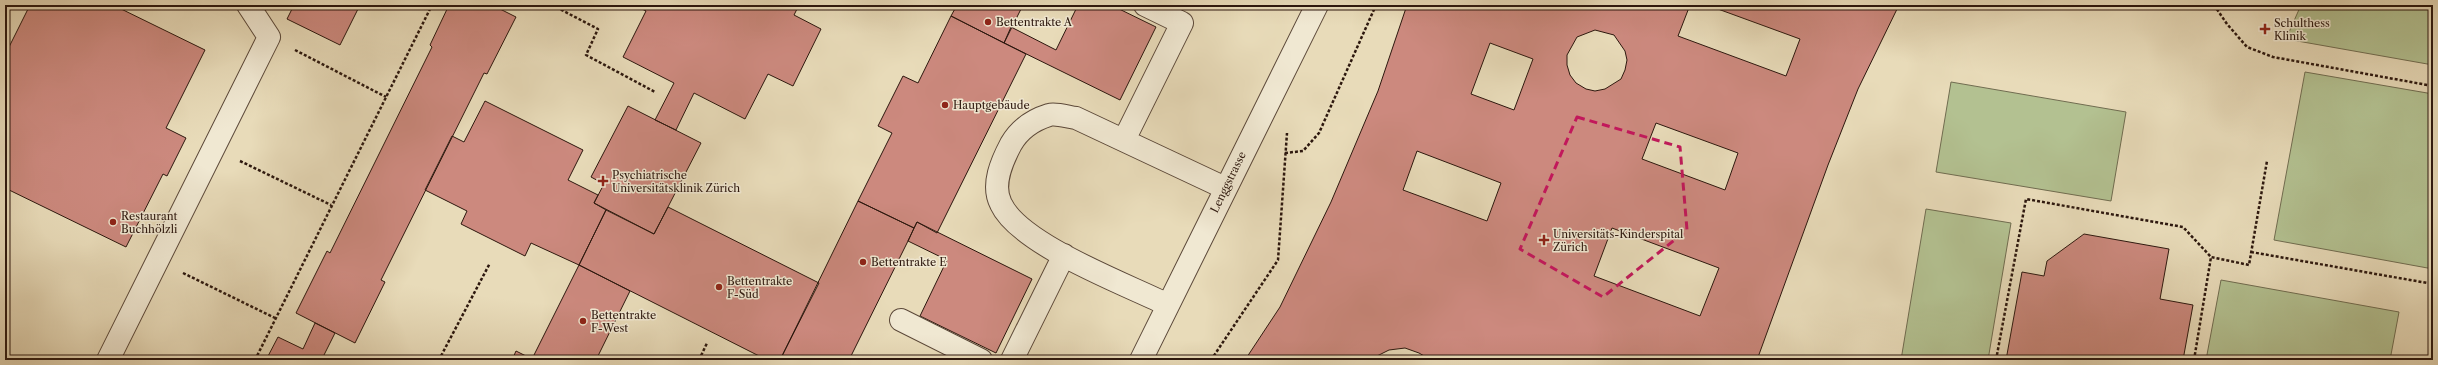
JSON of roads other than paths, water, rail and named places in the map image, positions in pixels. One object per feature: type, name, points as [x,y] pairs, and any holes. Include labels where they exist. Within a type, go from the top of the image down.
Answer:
[{"type":"street","points":[[108,360],[269,37],[247,5]]},
{"type":"street","points":[[1124,140],[1182,23],[1145,5]]},
{"type":"street","name":"Lenggstrasse","points":[[1141,360],[1317,5]]},
{"type":"street","points":[[1168,305],[1064,255],[1020,229],[1000,204],[997,176],[1004,157],[1013,140],[1024,127],[1050,115],[1076,118],[1225,188]]},
{"type":"street","points":[[1012,360],[1064,255]]},
{"type":"street","points":[[901,320],[981,360]]},
{"type":"place","name":"Bettentrakte A","points":[[988,22]]},
{"type":"place","name":"Schulthess Klinik","points":[[2265,29]]},
{"type":"place","name":"Hauptgebäude","points":[[945,105]]},
{"type":"place","name":"Psychiatrische Universitätsklinik Zürich","points":[[603,181]]},
{"type":"place","name":"Restaurant Buchhölzli","points":[[113,222]]},
{"type":"place","name":"Universitäts-Kinderspital Zürich","points":[[1544,240]]},
{"type":"place","name":"Bettentrakte E","points":[[863,262]]},
{"type":"place","name":"Bettentrakte F-Süd","points":[[719,287]]},
{"type":"place","name":"Bettentrakte F-West","points":[[583,321]]}]
